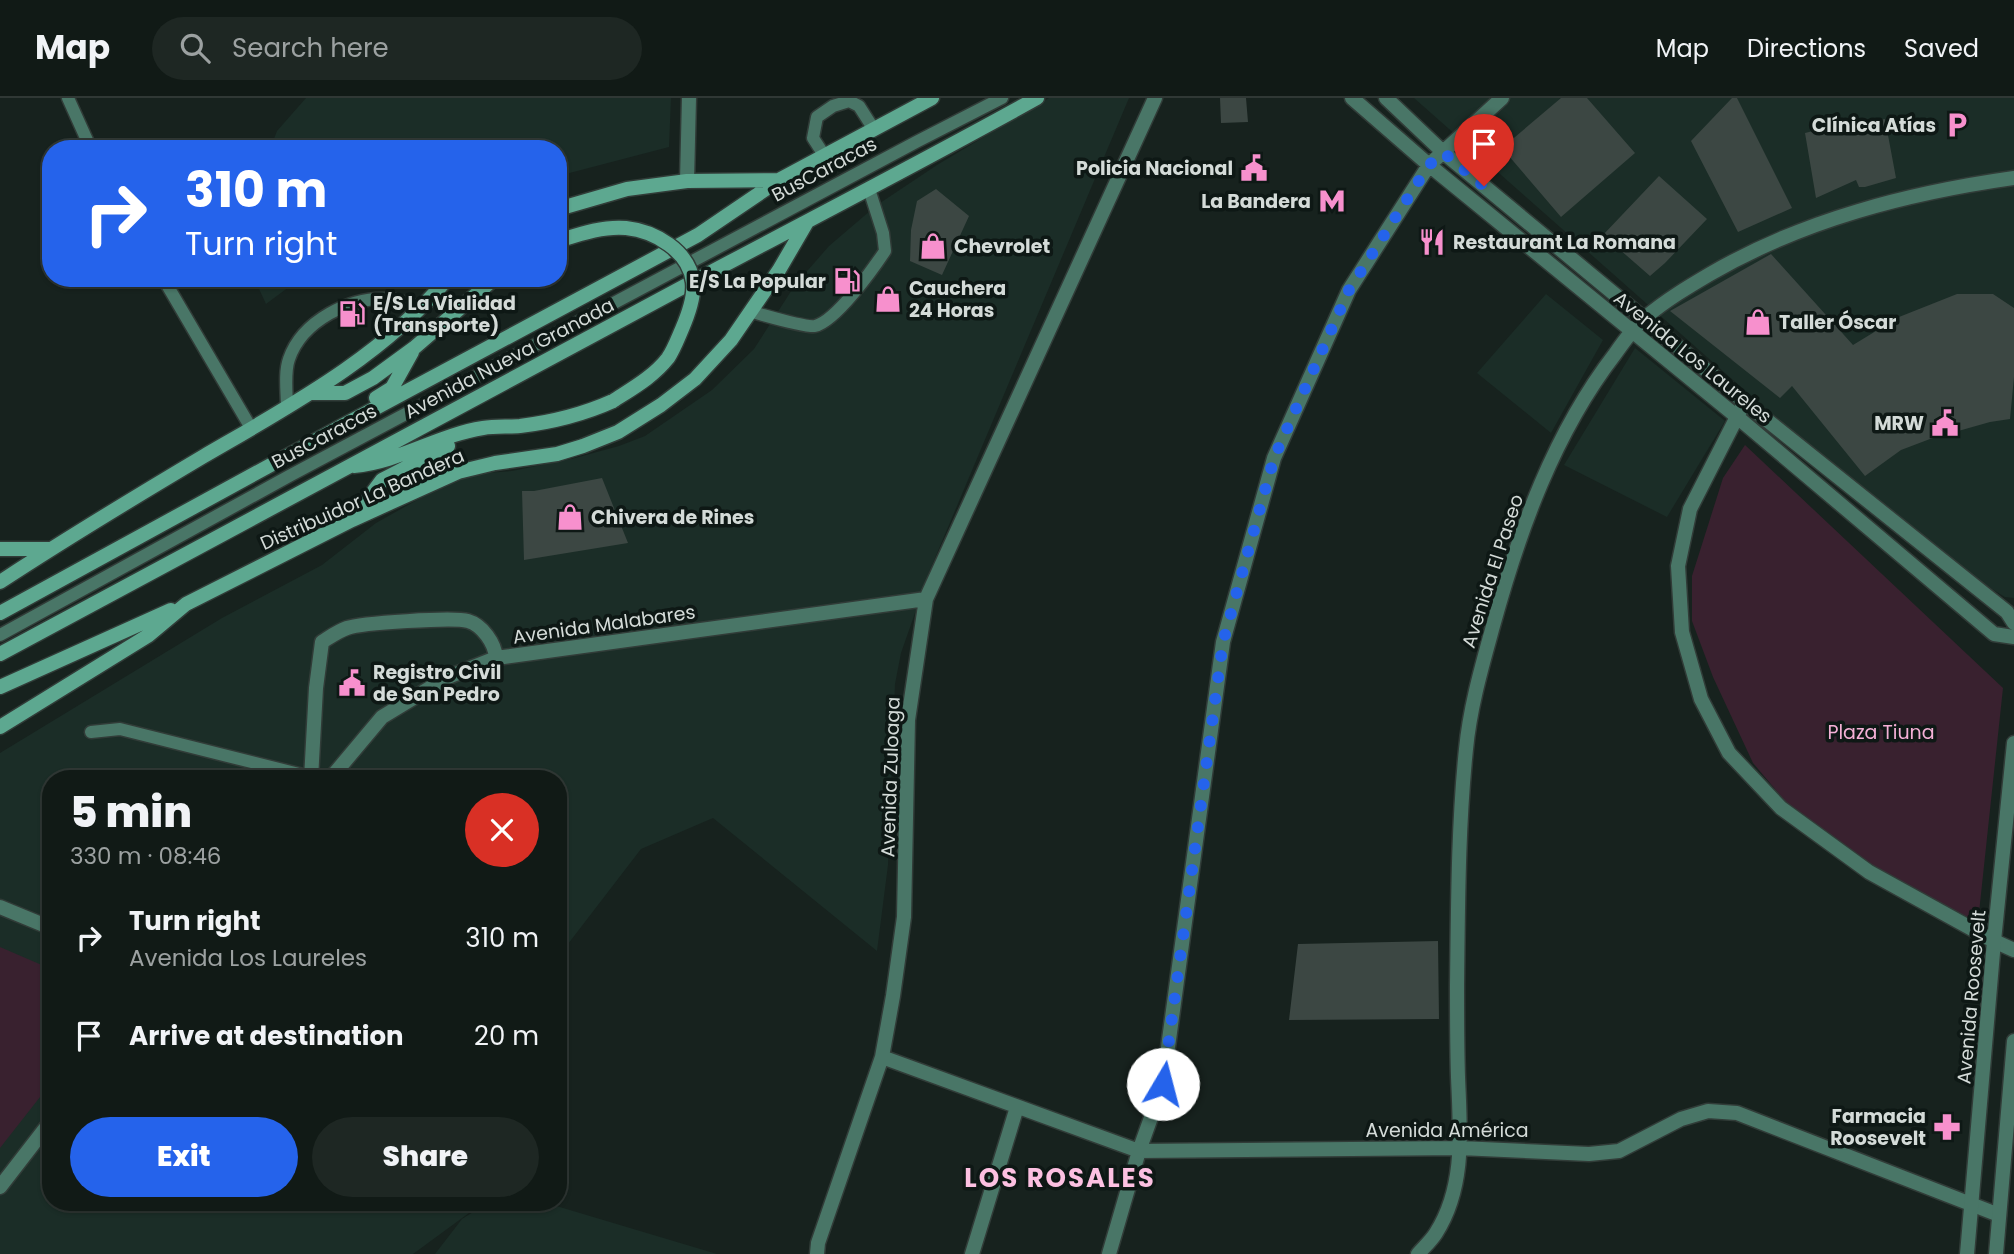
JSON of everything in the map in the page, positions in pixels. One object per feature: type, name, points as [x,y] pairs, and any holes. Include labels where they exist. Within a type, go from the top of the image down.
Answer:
[{"type":"main road","name":"Avenida Nueva Granada","points":[[0,613],[698,234],[779,180],[932,98]]},
{"type":"main road","name":"Avenida Nueva Granada","points":[[0,654],[1037,98]]},
{"type":"main road","points":[[567,206],[627,189],[687,181],[779,180]]},
{"type":"main road","name":"Distribuidor La Bandera","points":[[0,727],[149,635],[186,604],[352,520],[458,472],[495,463],[557,454],[618,432],[661,405],[695,379],[731,340],[779,270],[808,220]]},
{"type":"main road","points":[[346,467],[376,464],[482,428],[520,426],[589,411],[613,401],[641,384],[669,356],[691,303],[693,283],[690,270],[673,247],[660,239],[628,228],[595,230],[567,238]]},
{"type":"main road","points":[[0,582],[50,549],[312,393],[389,335],[421,308],[440,287]]},
{"type":"main road","points":[[312,393],[345,393],[373,378],[414,348],[485,287]]},
{"type":"main road","points":[[342,425],[392,388],[414,348]]},
{"type":"main road","points":[[352,520],[382,480],[482,428]]},
{"type":"main road","points":[[0,549],[50,549]]},
{"type":"main road","points":[[0,687],[186,604]]},
{"type":"street","points":[[687,181],[689,98]]},
{"type":"street","name":"Avenida Zuloaga","points":[[1140,126],[1149,98]]},
{"type":"street","name":"Avenida Zuloaga","points":[[817,1254],[818,1243],[882,1057],[904,917],[908,720],[926,599],[1155,98]]},
{"type":"street","name":"Avenida Los Laureles","points":[[1352,98],[1994,634],[2014,637]]},
{"type":"street","name":"Avenida Los Laureles","points":[[1386,98],[1444,153],[1744,401],[2007,611],[2014,623]]},
{"type":"street","points":[[1109,1254],[1139,1151],[1163,1084],[1223,642],[1274,458],[1349,290],[1429,165],[1502,98]]},
{"type":"street","name":"Avenida El Paseo","points":[[1418,1254],[1436,1233],[1451,1200],[1460,1148],[1457,1038],[1461,831],[1466,747],[1479,679],[1502,592],[1548,467],[1579,405],[1597,377],[1645,318],[1675,295],[1732,261],[1834,217],[1952,187],[2014,178]]},
{"type":"street","points":[[1744,401],[1690,509],[1678,566],[1682,632],[1701,699],[1729,753],[1781,808],[1869,872],[1994,942],[2014,950]]},
{"type":"street","name":"Avenida Malabares","points":[[338,770],[382,717],[448,677],[496,658],[926,599]]},
{"type":"street","points":[[311,770],[316,688],[322,642],[348,628],[427,620],[466,621],[481,627],[496,652],[496,658]]},
{"type":"street","name":"Avenida Roosevelt","points":[[1968,1254],[2014,743]]},
{"type":"street","points":[[0,907],[42,924]]},
{"type":"street","points":[[1996,1254],[2014,1041]]},
{"type":"street","name":"Avenida América","points":[[882,1057],[1139,1151],[1460,1148],[1589,1154],[1619,1151],[1681,1119],[1708,1111],[1737,1113],[1999,1215]]},
{"type":"street","points":[[972,1254],[1017,1107]]},
{"type":"street","points":[[0,1187],[42,1133]]},
{"type":"lane","points":[[68,98],[87,140]]},
{"type":"lane","name":"BusCaracas","points":[[0,635],[315,462],[1002,98]]},
{"type":"lane","points":[[824,155],[813,138],[817,117],[833,106],[849,101],[859,106],[873,128]]},
{"type":"lane","points":[[751,312],[813,327],[828,320],[885,251],[883,233],[869,190]]},
{"type":"lane","points":[[168,287],[251,428]]},
{"type":"lane","points":[[286,408],[287,362],[298,338],[325,317],[361,300],[391,299],[421,308]]},
{"type":"lane","points":[[91,732],[120,729],[280,770]]},
{"type":"shaded area","points":[[306,98],[671,98],[669,147],[567,174],[567,140],[274,140],[277,131]]},
{"type":"shaded area","points":[[1049,98],[1129,98],[930,570],[901,653],[895,684],[888,865],[877,951],[713,818],[641,849],[567,946],[567,770],[42,770],[42,1211],[472,1211],[413,1254],[0,1254],[0,753],[222,618],[322,565],[376,523],[433,491],[472,474],[512,471],[575,458],[645,436],[712,390],[754,349],[795,285],[829,246],[877,205],[937,165]]},
{"type":"shaded area","points":[[1414,98],[2014,98],[2014,598],[2005,597],[1972,577],[1776,418]]},
{"type":"shaded area","points":[[258,287],[289,287],[266,304]]},
{"type":"shaded area","points":[[1546,294],[1603,340],[1551,433],[1477,373]]},
{"type":"shaded area","points":[[1635,348],[1725,421],[1667,517],[1564,465]]},
{"type":"shaded area","points":[[567,1209],[717,1254],[435,1254],[462,1219],[475,1211]]},
{"type":"green space","name":"Plaza Tiuna","points":[[1745,445],[2003,688],[1978,922],[1892,880],[1829,844],[1786,802],[1753,763],[1713,677],[1692,621],[1692,576],[1723,478]]},
{"type":"green space","points":[[0,947],[42,965],[42,1094],[0,1148]]},
{"type":"building","points":[[1220,98],[1246,98],[1248,122],[1221,123]]},
{"type":"building","points":[[1561,98],[1587,98],[1635,153],[1561,217],[1502,148]]},
{"type":"building","points":[[1732,98],[1737,98],[1792,208],[1738,232],[1691,141]]},
{"type":"building","points":[[1885,119],[1896,178],[1865,187],[1859,187],[1856,180],[1816,198],[1805,133],[1837,125]]},
{"type":"building","points":[[1659,176],[1707,219],[1650,276],[1603,235]]},
{"type":"building","name":"Chevrolet","points":[[936,189],[969,216],[942,275],[910,261],[911,230],[917,201]]},
{"type":"building","points":[[1771,254],[1853,345],[1899,317],[1957,294],[1993,294],[2014,308],[2014,377],[2010,419],[1930,439],[1901,450],[1865,476],[1792,386],[1780,398],[1670,311]]},
{"type":"building","name":"Chivera de Rines","points":[[602,478],[628,543],[524,560],[522,491]]},
{"type":"building","points":[[1438,941],[1439,1019],[1289,1020],[1298,944]]},
{"type":"place","name":"Clínica Atías","points":[[1957,125]]},
{"type":"place","name":"Policia Nacional","points":[[1254,168]]},
{"type":"place","name":"La Bandera","points":[[1332,201]]},
{"type":"place","name":"Restaurant La Romana","points":[[1432,242]]},
{"type":"place","name":"Chevrolet","points":[[933,246]]},
{"type":"place","name":"E/S La Popular","points":[[847,281]]},
{"type":"place","name":"Cauchera 24 Horas","points":[[888,299]]},
{"type":"place","name":"E/S La Vialidad (Transporte)","points":[[352,314]]},
{"type":"place","name":"Taller Óscar","points":[[1758,322]]},
{"type":"place","name":"MRW","points":[[1945,423]]},
{"type":"place","name":"Chivera de Rines","points":[[570,517]]},
{"type":"place","name":"Registro Civil de San Pedro","points":[[352,683]]},
{"type":"place","name":"Farmacia Roosevelt","points":[[1947,1127]]},
{"type":"district","name":"LOS ROSALES","points":[[1060,1178]]},
{"type":"route","points":[[1163,1084],[1223,642],[1274,458],[1349,290],[1429,165],[1444,153],[1484,186]]}]
